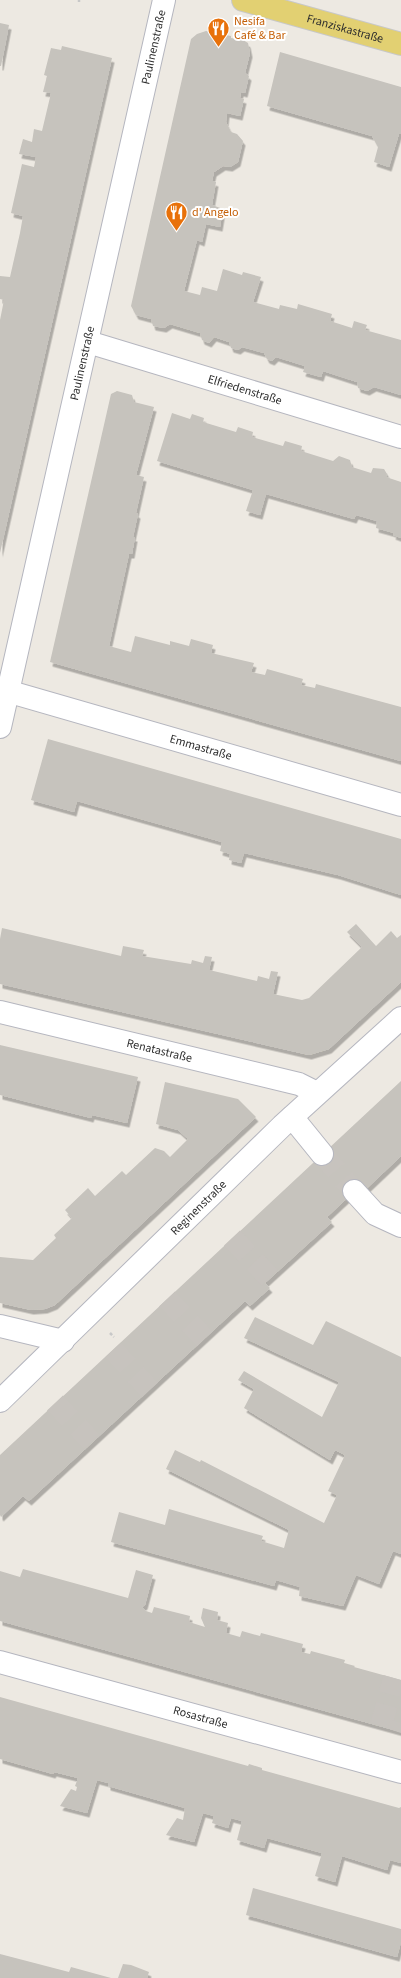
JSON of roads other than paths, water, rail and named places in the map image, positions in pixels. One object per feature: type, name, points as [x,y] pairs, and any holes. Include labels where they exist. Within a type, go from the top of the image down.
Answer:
[{"type":"main road","name":"Franziskastraße","points":[[243,0],[401,44]]},
{"type":"street","name":"Paulinenstraße","points":[[0,727],[4,690],[88,342],[102,271],[164,0]]},
{"type":"street","name":"Elfriedenstraße","points":[[88,342],[401,438]]},
{"type":"street","name":"Emmastraße","points":[[4,690],[401,805]]},
{"type":"street","name":"Renatastraße","points":[[0,1012],[299,1084],[317,1093]]},
{"type":"street","name":"Reginenstraße","points":[[0,1401],[292,1116],[401,1018]]},
{"type":"street","points":[[292,1116],[322,1154]]},
{"type":"street","points":[[354,1191],[375,1214],[401,1226]]},
{"type":"street","points":[[0,1326],[63,1341]]},
{"type":"street","name":"Rosastraße","points":[[0,1662],[401,1772]]},
{"type":"tunnel","points":[[322,1154],[354,1191]]},
{"type":"tunnel","points":[[232,1238],[270,1278]]},
{"type":"tunnel","points":[[167,1299],[205,1339]]},
{"type":"tunnel","points":[[113,1350],[150,1390]]},
{"type":"tunnel","points":[[55,1403],[92,1442]]},
{"type":"tunnel","points":[[381,1726],[394,1678]]},
{"type":"tunnel","points":[[398,1732],[401,1723]]},
{"type":"place","name":"Nesifa Café & Bar","points":[[219,48]]},
{"type":"place","name":"d' Angelo","points":[[176,232]]}]
